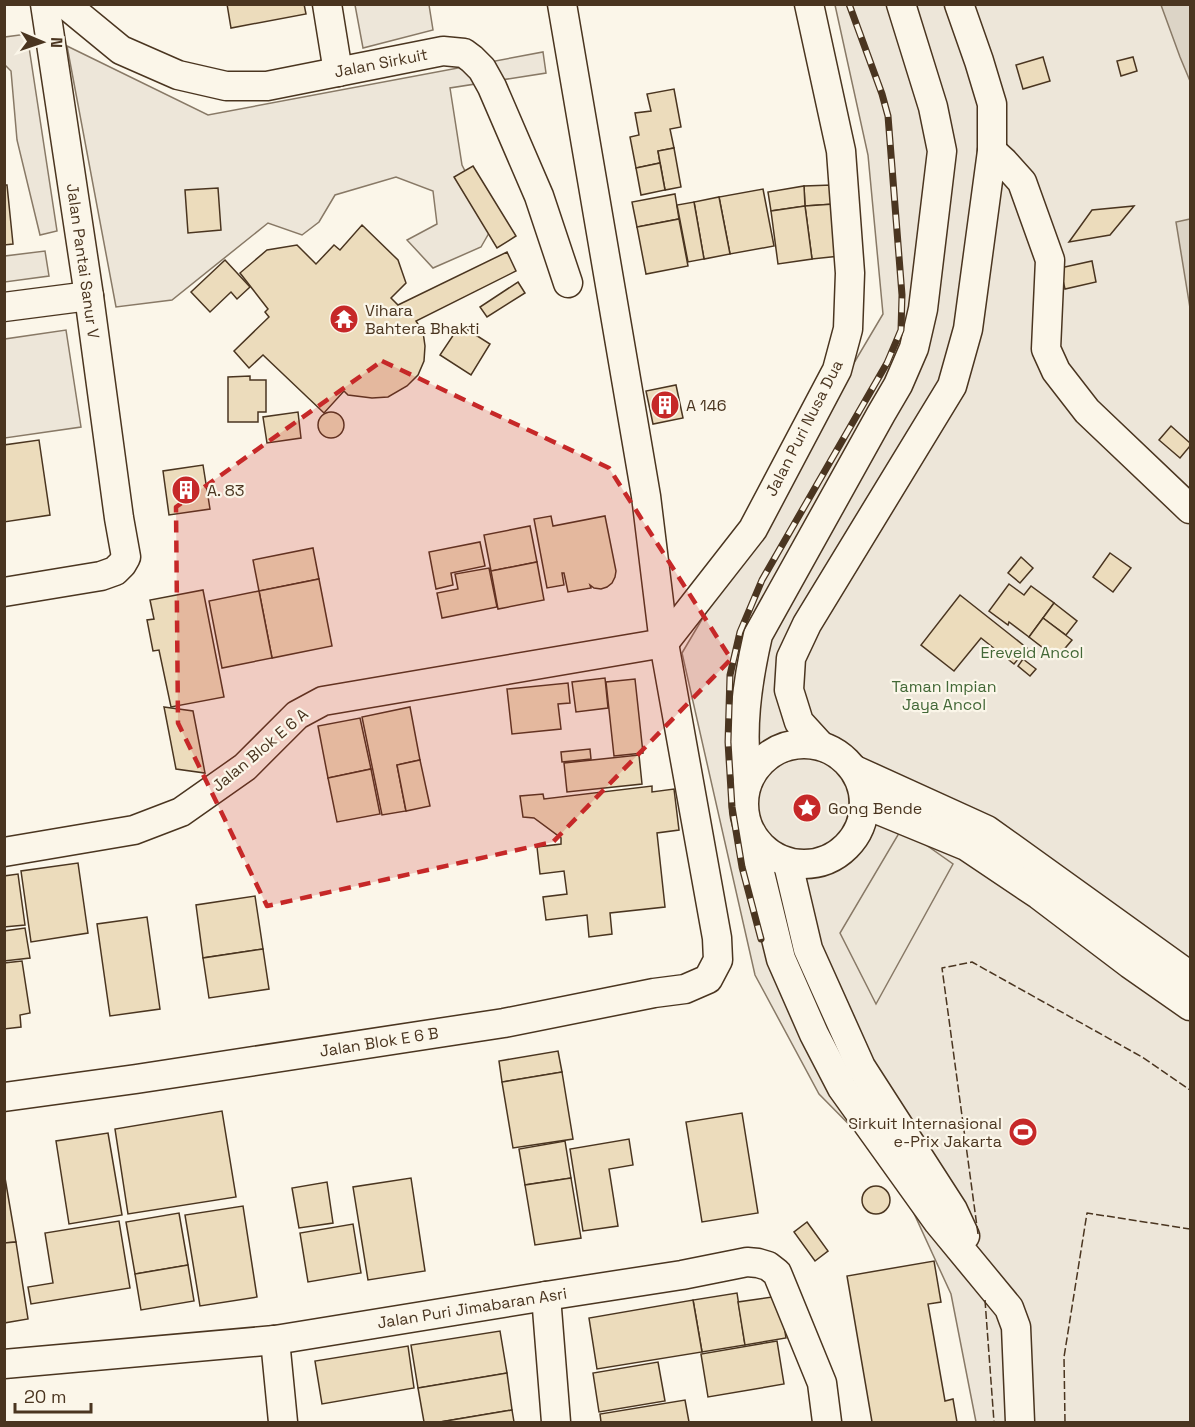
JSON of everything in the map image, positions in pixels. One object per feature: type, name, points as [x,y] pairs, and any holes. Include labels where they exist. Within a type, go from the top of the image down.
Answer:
[{"type":"street","name":"Jalan Pantai Sanur V","points":[[4,592],[101,576],[115,571],[126,557],[45,4]]},
{"type":"street","name":"Jalan Sirkuit","points":[[65,4],[121,50],[178,75],[226,86],[267,86],[443,51],[464,53],[482,69],[492,87],[539,196],[568,283]]},
{"type":"street","points":[[327,4],[338,72]]},
{"type":"street","points":[[562,4],[646,496],[664,643]]},
{"type":"street","name":"Jalan Puri Nusa Dua","points":[[664,643],[753,529],[837,370],[848,329],[850,273],[841,151],[809,4]]},
{"type":"street","points":[[748,781],[744,736],[746,699],[758,635],[898,385],[914,348],[923,309],[942,151],[933,106],[902,4]]},
{"type":"street","points":[[959,4],[992,104],[992,151],[968,329],[952,386],[807,624],[791,658],[789,690],[799,722],[820,745],[840,755],[855,770],[987,830],[1191,976]]},
{"type":"street","points":[[992,151],[1022,182],[1050,260],[1046,349],[1056,371],[1087,411],[1191,509]]},
{"type":"street","points":[[4,307],[89,296]]},
{"type":"street","name":"Jalan Blok E 6 A","points":[[4,852],[134,830],[181,812],[245,767],[297,715],[323,702],[664,643]]},
{"type":"street","name":"Jalan Blok E 6 B","points":[[4,1097],[493,1024],[685,989],[708,979],[718,960],[717,938],[664,643]]},
{"type":"street","points":[[820,745],[798,743],[777,749],[756,766],[748,781],[743,800],[745,818],[781,959],[814,1034],[842,1088],[938,1222],[1009,1308],[1016,1327],[1020,1422]]},
{"type":"street","points":[[751,836],[770,856],[788,864],[809,866],[835,857],[855,838],[864,816],[864,804],[855,770]]},
{"type":"street","points":[[864,804],[966,846],[1039,895],[1130,964],[1191,1006]]},
{"type":"street","points":[[788,864],[808,949],[861,1067],[953,1210],[984,1279]]},
{"type":"street","name":"Jalan Puri Jimabaran Asri","points":[[4,1364],[274,1340],[682,1275],[747,1262],[768,1266],[777,1273],[822,1383],[827,1422]]},
{"type":"street","points":[[546,1296],[556,1422]]},
{"type":"street","points":[[274,1340],[283,1422]]},
{"type":"highlighted area","points":[[382,361],[609,468],[731,659],[553,842],[267,906],[178,723],[176,507]]},
{"type":"green space","points":[[355,5],[429,5],[433,30],[363,48]]},
{"type":"green space","name":"Taman Impian Jaya Ancol","points":[[835,5],[1190,5],[1190,1422],[976,1422],[951,1294],[894,1170],[819,1094],[755,975],[682,653],[883,314],[868,155]]},
{"type":"green space","points":[[27,34],[57,231],[40,235],[17,140],[11,71],[5,65],[5,37]]},
{"type":"green space","points":[[67,46],[208,115],[543,52],[546,73],[450,88],[462,165],[493,226],[481,247],[433,268],[407,240],[437,224],[433,191],[396,177],[335,195],[319,222],[302,235],[268,223],[172,300],[116,307]]},
{"type":"green space","points":[[45,251],[49,276],[5,282],[5,256]]},
{"type":"green space","points":[[66,330],[81,427],[5,438],[5,339]]},
{"type":"shaded area","points":[[1161,5],[1190,5],[1190,81],[1180,57]]},
{"type":"shaded area","points":[[1190,219],[1190,308],[1176,222]]},
{"type":"shaded area","points":[[902,828],[953,864],[876,1004],[840,933]]},
{"type":"building","points":[[227,4],[304,4],[306,14],[231,28]]},
{"type":"building","points":[[1043,57],[1050,81],[1023,89],[1016,65]]},
{"type":"building","points":[[1133,57],[1137,71],[1121,76],[1117,61]]},
{"type":"building","points":[[674,89],[681,127],[670,129],[674,148],[658,151],[660,163],[636,168],[630,137],[639,135],[635,113],[651,111],[647,94]]},
{"type":"building","points":[[674,148],[681,187],[665,190],[658,151]]},
{"type":"building","points":[[660,163],[665,190],[641,195],[636,168]]},
{"type":"building","points":[[473,166],[516,236],[497,248],[454,177]]},
{"type":"building","points":[[4,185],[7,185],[13,244],[4,245]]},
{"type":"building","points":[[832,185],[834,204],[805,206],[804,186]]},
{"type":"building","points":[[804,186],[805,206],[771,211],[768,192]]},
{"type":"building","points":[[218,188],[221,230],[188,233],[185,190]]},
{"type":"building","points":[[763,189],[774,246],[730,254],[719,197]]},
{"type":"building","points":[[675,194],[679,219],[637,227],[632,202]]},
{"type":"building","points":[[719,197],[730,254],[704,259],[694,202]]},
{"type":"building","points":[[694,202],[704,259],[688,262],[677,205]]},
{"type":"building","points":[[834,204],[840,256],[812,259],[805,206]]},
{"type":"building","points":[[805,206],[812,259],[778,264],[771,211]]},
{"type":"building","points":[[1134,206],[1110,235],[1069,242],[1092,210]]},
{"type":"building","points":[[679,219],[688,266],[646,274],[637,227]]},
{"type":"building","name":"Vihara Bahtera Bhakti","points":[[362,225],[398,260],[406,283],[391,298],[398,305],[507,252],[516,271],[416,321],[423,332],[424,361],[418,375],[407,386],[388,397],[348,395],[344,391],[324,413],[263,355],[249,368],[234,351],[269,317],[265,312],[268,309],[240,273],[267,250],[297,245],[316,264],[334,245],[340,250]]},
{"type":"building","points":[[225,260],[250,287],[237,299],[231,292],[210,312],[191,292]]},
{"type":"building","points":[[1092,261],[1096,282],[1065,289],[1060,268]]},
{"type":"building","points":[[518,282],[525,293],[487,317],[480,307]]},
{"type":"building","points":[[460,325],[490,344],[471,375],[440,355]]},
{"type":"building","points":[[250,376],[250,380],[266,380],[266,412],[258,412],[258,422],[228,422],[228,377]]},
{"type":"building","name":"A 146","points":[[676,385],[683,418],[653,424],[646,391]]},
{"type":"building","points":[[298,412],[301,438],[267,443],[263,417]]},
{"type":"building","points":[[331,412],[340,416],[344,425],[340,434],[331,438],[322,434],[318,425],[322,416]]},
{"type":"building","points":[[1171,426],[1190,443],[1180,458],[1159,440]]},
{"type":"building","points":[[39,440],[50,515],[4,522],[4,445]]},
{"type":"building","name":"A. 83","points":[[203,465],[210,509],[169,515],[163,471]]},
{"type":"building","points":[[551,516],[553,526],[605,516],[616,571],[612,583],[601,589],[590,585],[591,588],[568,592],[564,573],[562,573],[564,585],[547,588],[534,519]]},
{"type":"building","points":[[530,526],[537,562],[491,571],[484,535]]},
{"type":"building","points":[[480,542],[485,566],[451,573],[453,585],[436,589],[429,552]]},
{"type":"building","points":[[313,548],[319,579],[259,591],[253,560]]},
{"type":"building","points":[[1110,553],[1131,568],[1113,592],[1093,577]]},
{"type":"building","points":[[1021,557],[1033,568],[1020,583],[1008,573]]},
{"type":"building","points":[[537,562],[544,600],[498,609],[491,571]]},
{"type":"building","points":[[489,568],[497,607],[442,618],[437,593],[458,589],[455,574]]},
{"type":"building","points":[[319,579],[332,646],[272,658],[259,591]]},
{"type":"building","points":[[1009,584],[1024,595],[1031,586],[1054,603],[1029,637],[989,611]]},
{"type":"building","points":[[203,590],[224,697],[171,707],[159,650],[153,651],[147,620],[154,619],[150,600]]},
{"type":"building","points":[[259,591],[272,658],[222,668],[209,601]]},
{"type":"building","points":[[960,595],[1027,648],[1014,664],[981,638],[954,671],[921,645]]},
{"type":"building","points":[[1054,603],[1077,621],[1066,635],[1043,618]]},
{"type":"building","points":[[1043,618],[1072,640],[1061,653],[1055,649],[1051,654],[1029,637]]},
{"type":"building","points":[[1023,659],[1036,669],[1030,676],[1018,666]]},
{"type":"building","points":[[605,678],[608,708],[576,712],[572,682]]},
{"type":"building","points":[[635,679],[643,753],[614,756],[606,682]]},
{"type":"building","points":[[568,683],[570,703],[558,704],[561,729],[512,734],[507,689]]},
{"type":"building","points":[[164,707],[193,711],[205,773],[176,769]]},
{"type":"building","points":[[410,707],[420,760],[397,765],[406,811],[382,815],[362,717]]},
{"type":"building","points":[[360,718],[371,769],[328,778],[318,726]]},
{"type":"building","points":[[590,749],[591,759],[562,762],[561,752]]},
{"type":"building","points":[[639,755],[642,784],[567,792],[564,763]]},
{"type":"building","points":[[420,760],[430,806],[406,811],[397,765]]},
{"type":"building","points":[[371,769],[380,814],[337,822],[328,778]]},
{"type":"building","points":[[652,786],[652,792],[674,789],[679,830],[657,833],[665,907],[610,913],[612,934],[589,937],[587,915],[546,920],[543,897],[567,894],[564,871],[540,874],[537,847],[561,844],[561,838],[534,818],[523,817],[520,796],[543,794],[544,799]]},
{"type":"building","points":[[78,863],[88,933],[31,942],[21,871]]},
{"type":"building","points":[[18,874],[25,925],[4,927],[4,876]]},
{"type":"building","points":[[255,896],[263,949],[203,958],[196,905]]},
{"type":"building","points":[[147,917],[160,1009],[110,1016],[97,924]]},
{"type":"building","points":[[25,928],[30,958],[4,961],[4,931]]},
{"type":"building","points":[[263,949],[269,989],[209,998],[203,958]]},
{"type":"building","points":[[22,961],[30,1013],[20,1015],[21,1027],[4,1029],[4,963]]},
{"type":"building","points":[[558,1051],[562,1072],[502,1082],[499,1061]]},
{"type":"building","points":[[562,1072],[573,1139],[513,1148],[502,1082]]},
{"type":"building","points":[[222,1111],[236,1197],[128,1214],[115,1129]]},
{"type":"building","points":[[742,1113],[758,1213],[702,1222],[686,1122]]},
{"type":"building","points":[[108,1133],[122,1215],[69,1224],[56,1141]]},
{"type":"building","points":[[629,1139],[633,1165],[609,1169],[618,1226],[583,1231],[570,1149]]},
{"type":"building","points":[[565,1141],[571,1178],[525,1185],[519,1149]]},
{"type":"building","points":[[4,1172],[16,1242],[4,1243]]},
{"type":"building","points":[[411,1178],[425,1271],[368,1280],[353,1187]]},
{"type":"building","points":[[571,1178],[581,1238],[535,1245],[525,1185]]},
{"type":"building","points":[[327,1182],[333,1223],[299,1228],[292,1188]]},
{"type":"building","points":[[876,1186],[886,1190],[890,1200],[886,1210],[876,1214],[866,1210],[862,1200],[866,1190]]},
{"type":"building","points":[[243,1206],[257,1297],[200,1306],[185,1215]]},
{"type":"building","points":[[179,1213],[188,1265],[135,1274],[126,1222]]},
{"type":"building","points":[[119,1221],[130,1288],[31,1304],[28,1287],[53,1283],[45,1233]]},
{"type":"building","points":[[807,1222],[828,1251],[815,1261],[794,1232]]},
{"type":"building","points":[[353,1224],[361,1273],[308,1282],[300,1233]]},
{"type":"building","points":[[16,1242],[28,1319],[4,1323],[4,1243]]},
{"type":"building","points":[[934,1261],[941,1302],[928,1304],[945,1401],[953,1399],[957,1422],[872,1422],[847,1276]]},
{"type":"building","points":[[188,1265],[194,1301],[141,1310],[135,1274]]},
{"type":"building","points":[[737,1293],[745,1345],[702,1352],[693,1300]]},
{"type":"building","points":[[779,1296],[786,1338],[745,1345],[738,1302]]},
{"type":"building","points":[[693,1300],[702,1352],[597,1369],[589,1318]]},
{"type":"building","points":[[500,1331],[507,1373],[418,1388],[411,1345]]},
{"type":"building","points":[[777,1341],[784,1384],[708,1397],[701,1354]]},
{"type":"building","points":[[408,1346],[414,1388],[322,1404],[315,1361]]},
{"type":"building","points":[[658,1362],[665,1401],[599,1412],[593,1373]]},
{"type":"building","points":[[507,1373],[512,1410],[440,1422],[424,1422],[418,1388]]},
{"type":"building","points":[[685,1400],[689,1422],[601,1422],[600,1414]]},
{"type":"building","points":[[512,1410],[514,1422],[440,1422]]},
{"type":"railway","points":[[761,939],[742,867],[732,807],[728,742],[730,675],[740,632],[762,580],[887,363],[901,330],[902,295],[888,116],[849,4]]},
{"type":"fence","points":[[978,1234],[942,968],[972,962],[1142,1057],[1190,1090]]},
{"type":"fence","points":[[1065,1422],[1064,1357],[1087,1213],[1190,1229]]},
{"type":"fence","points":[[985,1300],[994,1422]]},
{"type":"place","name":"Vihara Bahtera Bhakti","points":[[344,319]]},
{"type":"place","name":"A 146","points":[[665,405]]},
{"type":"place","name":"A. 83","points":[[186,490]]},
{"type":"place","name":"Gong Bende","points":[[807,808]]},
{"type":"place","name":"Sirkuit Internasional e-Prix Jakarta","points":[[1023,1132]]},
{"type":"park label","name":"Ereveld Ancol","points":[[1032,652]]}]
